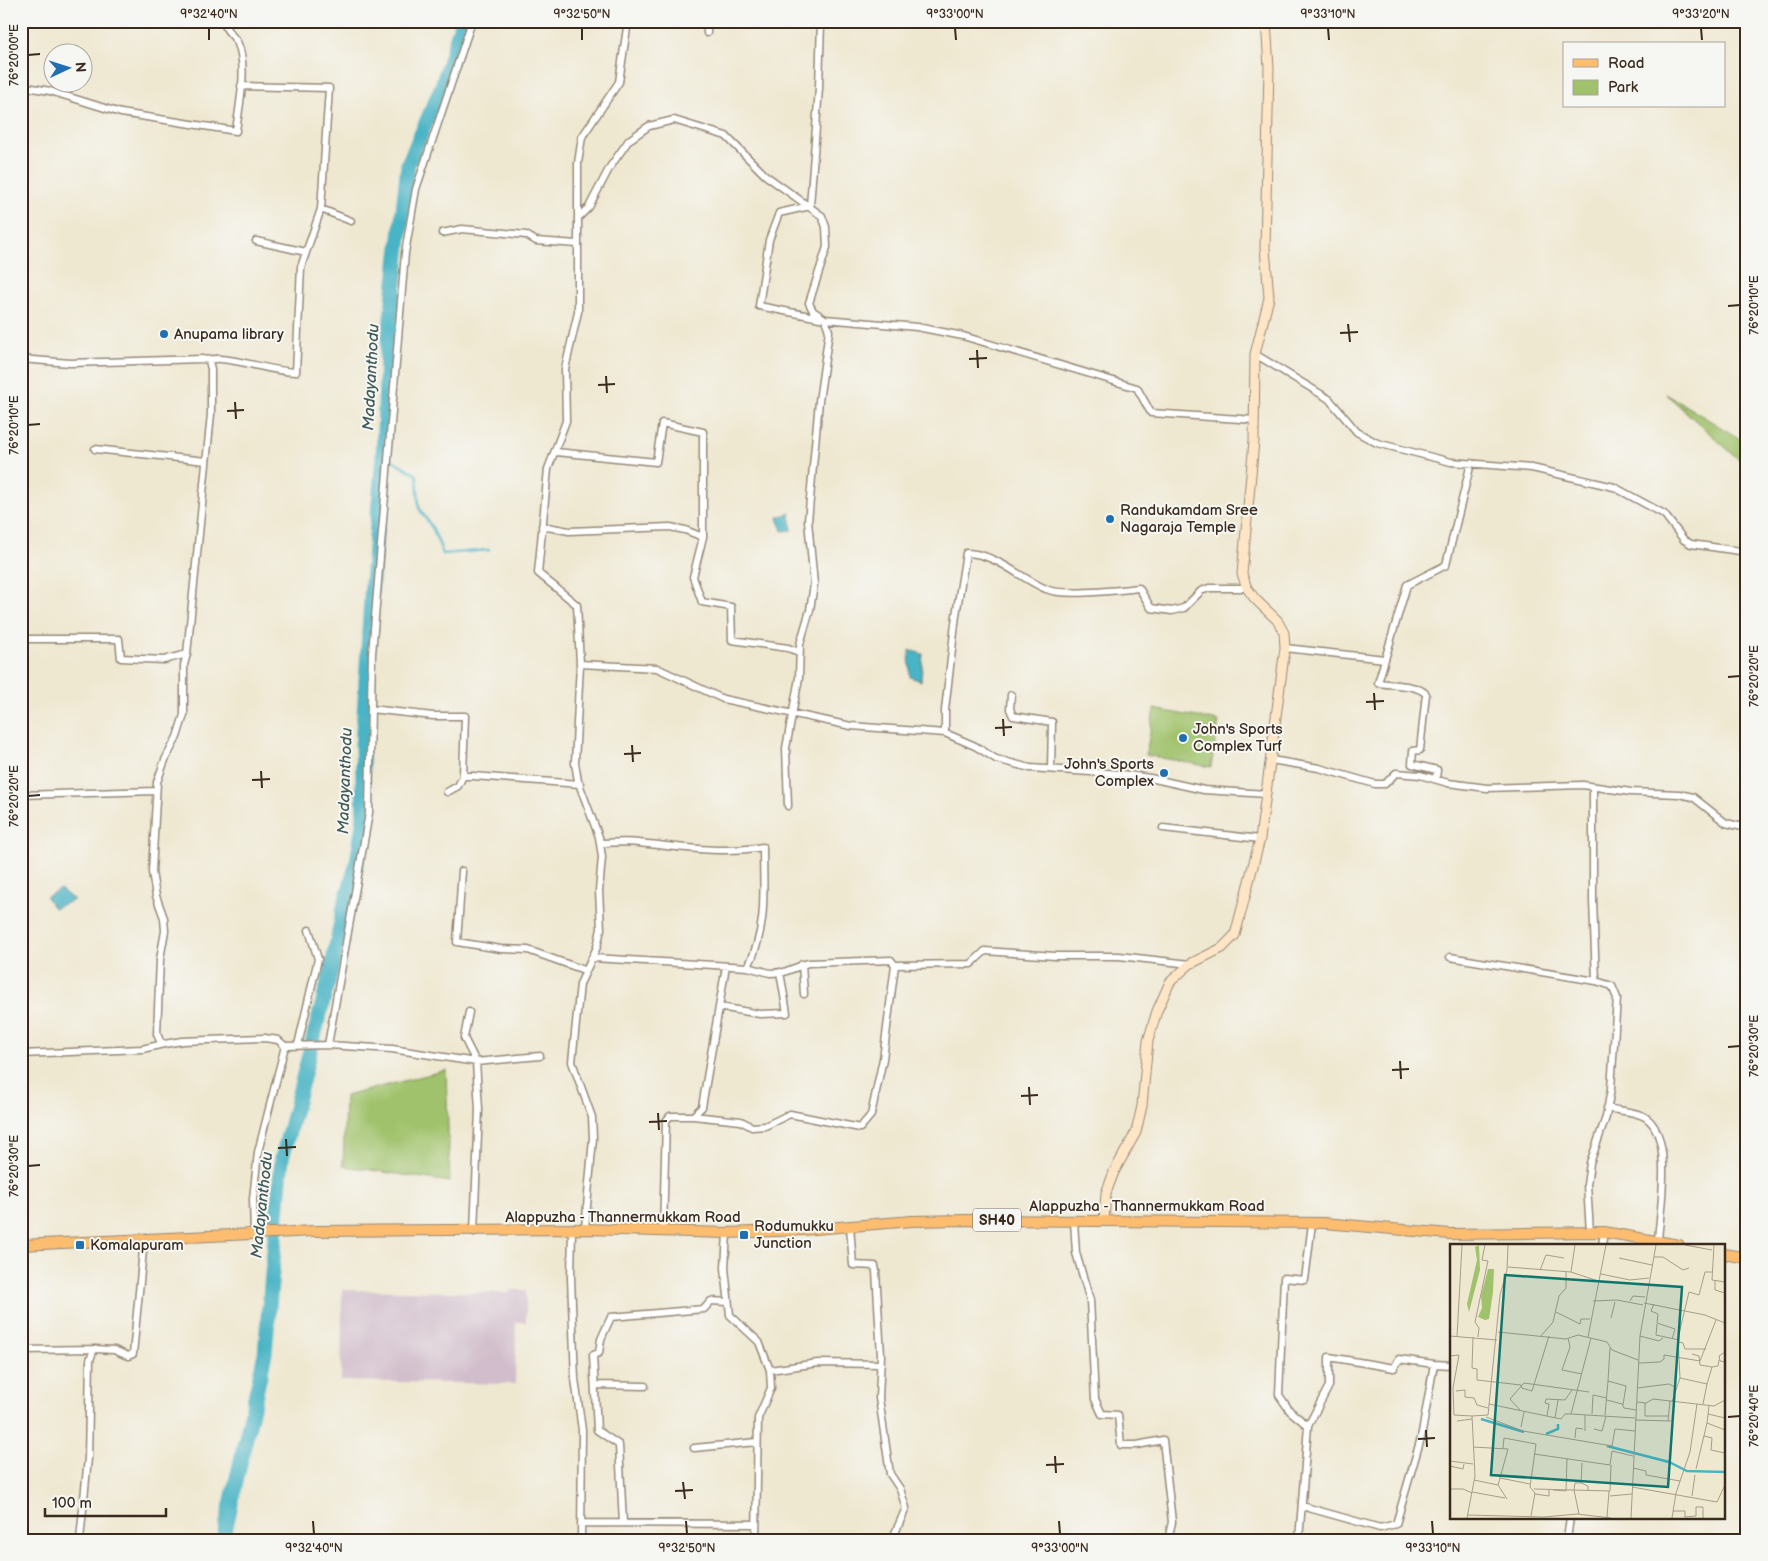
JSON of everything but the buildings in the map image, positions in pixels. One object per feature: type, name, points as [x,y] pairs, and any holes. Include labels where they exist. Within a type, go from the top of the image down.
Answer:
[{"type":"main road","name":"Alappuzha - Thannermukkam Road","points":[[257,1235],[314,1231],[474,1232],[585,1229],[727,1233],[912,1221],[1104,1221],[1312,1223],[1450,1234],[1604,1232],[1675,1244]]},
{"type":"main road","name":"SH40","points":[[21,1245],[257,1235]]},
{"type":"main road","points":[[1726,1254],[1747,1258]]},
{"type":"street","points":[[21,86],[50,91],[121,113],[236,131],[242,70],[238,44],[225,28],[224,21]]},
{"type":"street","points":[[328,1045],[369,813],[372,654],[405,253],[416,189],[472,21]]},
{"type":"street","points":[[585,1229],[593,1138],[592,1117],[572,1062],[580,984],[584,970],[593,958],[601,929],[599,891],[602,857],[600,843],[575,763],[580,664],[577,605],[538,573],[548,469],[556,452],[566,421],[565,369],[578,312],[578,163],[582,137],[619,82],[628,21]]},
{"type":"street","points":[[707,21],[707,33]]},
{"type":"street","points":[[810,206],[819,88],[821,21]]},
{"type":"street","points":[[1104,1221],[1106,1193],[1114,1172],[1136,1132],[1142,1106],[1148,1040],[1157,1011],[1170,982],[1190,964],[1222,948],[1235,935],[1260,839],[1267,794],[1286,648],[1284,633],[1277,620],[1247,588],[1242,574],[1252,476],[1255,420],[1255,354],[1269,298],[1265,240],[1269,68],[1266,21]]},
{"type":"street","points":[[21,359],[70,362],[202,359],[209,361],[220,359],[278,371],[296,372],[301,267],[321,209],[327,149],[329,88],[241,86]]},
{"type":"street","points":[[578,218],[589,207],[610,167],[629,140],[648,126],[674,120],[726,136],[766,175],[822,216],[826,227],[827,247],[810,303],[812,311],[825,319],[829,331],[819,401],[808,521],[814,584],[810,610],[799,652],[799,678],[786,748],[788,806]]},
{"type":"street","points":[[810,206],[779,213],[769,240],[759,306],[825,319],[918,327],[963,336],[1137,388],[1151,412],[1255,420]]},
{"type":"street","points":[[321,209],[351,221]]},
{"type":"street","points":[[442,233],[462,229],[526,235],[536,242],[577,244]]},
{"type":"street","points":[[256,241],[306,252]]},
{"type":"street","points":[[1255,354],[1329,399],[1357,432],[1377,444],[1451,462],[1532,468],[1614,487],[1664,514],[1684,540],[1691,544],[1726,551],[1747,552]]},
{"type":"street","points":[[164,1044],[160,1041],[158,1034],[158,984],[164,918],[156,896],[152,872],[156,791],[157,782],[165,760],[178,737],[184,715],[184,664],[187,654],[211,414],[211,370],[209,361]]},
{"type":"street","points":[[556,452],[656,462],[662,423],[703,432],[703,538],[693,577],[702,602],[731,607],[732,640],[788,648],[799,652]]},
{"type":"street","points":[[95,449],[206,461]]},
{"type":"street","points":[[1436,779],[1437,770],[1412,764],[1413,751],[1420,750],[1426,694],[1423,691],[1411,688],[1378,684],[1407,585],[1446,565],[1471,463]]},
{"type":"street","points":[[542,526],[569,531],[670,527],[686,530],[703,538]]},
{"type":"street","points":[[945,733],[945,710],[956,615],[966,553],[976,553],[996,562],[1048,590],[1076,592],[1139,588],[1152,608],[1172,611],[1184,608],[1201,591],[1208,588],[1247,588]]},
{"type":"street","points":[[21,639],[74,638],[119,640],[121,658],[164,660],[187,654]]},
{"type":"street","points":[[1286,648],[1385,659]]},
{"type":"street","points":[[580,664],[657,668],[723,699],[851,726],[945,733],[975,746],[996,758],[1030,768],[1122,774],[1204,790],[1267,794]]},
{"type":"street","points":[[1011,695],[1010,709],[1013,716],[1052,722],[1051,769]]},
{"type":"street","points":[[371,709],[433,716],[465,716],[463,776],[458,786],[447,792]]},
{"type":"street","points":[[1271,760],[1319,768],[1375,784],[1386,784],[1396,773],[1420,775],[1467,786],[1487,788],[1592,787],[1631,792],[1679,794],[1693,797],[1726,823],[1747,828]]},
{"type":"street","points":[[463,776],[580,784]]},
{"type":"street","points":[[1592,787],[1596,981]]},
{"type":"street","points":[[21,795],[156,791]]},
{"type":"street","points":[[1163,828],[1260,839]]},
{"type":"street","points":[[600,843],[637,842],[670,847],[738,851],[763,846],[764,917],[758,947],[748,967]]},
{"type":"street","points":[[462,871],[457,942],[501,949],[528,950],[584,970]]},
{"type":"street","points":[[298,1045],[318,959],[309,930]]},
{"type":"street","points":[[895,965],[971,964],[985,951],[1055,956],[1119,956],[1190,964]]},
{"type":"street","points":[[1450,957],[1596,981],[1612,986],[1618,998],[1611,1090],[1590,1163],[1587,1185],[1590,1232]]},
{"type":"street","points":[[593,958],[748,967],[770,972],[780,972],[802,964],[839,960],[891,960],[895,965],[883,1059],[871,1115],[860,1128],[790,1114],[766,1126],[752,1127],[741,1121],[693,1116],[670,1116],[666,1121],[663,1231]]},
{"type":"street","points":[[802,964],[804,994]]},
{"type":"street","points":[[693,1116],[702,1107],[726,966]]},
{"type":"street","points":[[720,1007],[760,1014],[787,1013],[780,972]]},
{"type":"street","points":[[469,1012],[464,1038],[476,1062],[479,1109],[474,1232]]},
{"type":"street","points":[[21,1054],[152,1049],[164,1044],[218,1039],[265,1038],[278,1040],[285,1046],[328,1045],[392,1049],[476,1062],[540,1056]]},
{"type":"street","points":[[257,1235],[253,1199],[258,1152],[285,1046]]},
{"type":"street","points":[[1607,1108],[1643,1116],[1651,1122],[1660,1138],[1663,1158],[1658,1240]]},
{"type":"street","points":[[1074,1221],[1076,1253],[1090,1300],[1095,1399],[1102,1414],[1118,1415],[1121,1445],[1138,1445],[1163,1440],[1172,1522],[1168,1540]]},
{"type":"street","points":[[1308,1426],[1290,1411],[1279,1395],[1284,1278],[1305,1280],[1312,1223]]},
{"type":"street","points":[[850,1226],[853,1265],[875,1266],[876,1271],[880,1364],[879,1398],[890,1474],[900,1489],[906,1508],[892,1540]]},
{"type":"street","points":[[572,1230],[571,1278],[575,1379],[582,1430],[581,1540]]},
{"type":"street","points":[[1602,1244],[1604,1232]]},
{"type":"street","points":[[727,1233],[725,1268],[730,1314],[759,1342],[770,1370],[771,1388],[758,1418],[756,1540]]},
{"type":"street","points":[[21,1350],[94,1349],[114,1350],[128,1356],[133,1354],[144,1240]]},
{"type":"street","points":[[624,1523],[619,1445],[597,1430],[593,1355],[599,1353],[601,1339],[611,1316],[704,1309],[711,1301],[728,1302]]},
{"type":"street","points":[[80,1540],[88,1458],[90,1360],[94,1349]]},
{"type":"street","points":[[1299,1540],[1308,1426],[1329,1386],[1329,1357],[1394,1368],[1399,1359],[1450,1365]]},
{"type":"street","points":[[770,1370],[818,1363],[880,1364]]},
{"type":"street","points":[[1302,1506],[1380,1528],[1396,1524],[1421,1438],[1434,1364]]},
{"type":"street","points":[[595,1385],[645,1386]]},
{"type":"street","points":[[694,1448],[757,1442]]},
{"type":"street","points":[[1567,1540],[1570,1518]]},
{"type":"street","points":[[581,1523],[756,1524]]},
{"type":"shaded area","points":[[342,1290],[510,1293],[510,1290],[526,1290],[526,1322],[516,1322],[515,1384],[341,1381]]},
{"type":"green space","points":[[1666,394],[1747,443],[1747,467]]},
{"type":"green space","name":"John's Sports Complex Turf","points":[[1154,709],[1219,721],[1211,767],[1146,755]]},
{"type":"green space","points":[[446,1070],[450,1182],[343,1166],[345,1096]]},
{"type":"water","points":[[790,513],[792,530],[782,531],[778,517]]},
{"type":"water","points":[[909,650],[923,654],[921,681],[910,677]]},
{"type":"water","points":[[60,889],[74,900],[54,908],[46,897]]},
{"type":"waterway","name":"Madayanthodu","points":[[223,1540],[265,1353],[282,1158],[331,971],[344,907],[357,862],[364,818],[362,746],[372,582],[383,457],[387,355],[408,164],[442,86],[462,21]]},
{"type":"waterway","points":[[383,454],[417,475],[419,508],[433,529],[443,554],[489,550]]},
{"type":"place","name":"Anupama library","points":[[164,334]]},
{"type":"place","name":"Randukamdam Sree Nagaraja Temple","points":[[1110,519]]},
{"type":"place","name":"John's Sports Complex Turf","points":[[1183,738]]},
{"type":"place","name":"John's Sports Complex","points":[[1164,773]]},
{"type":"place","name":"Rodumukku Junction","points":[[744,1235]]},
{"type":"place","name":"Komalapuram","points":[[80,1245]]}]
